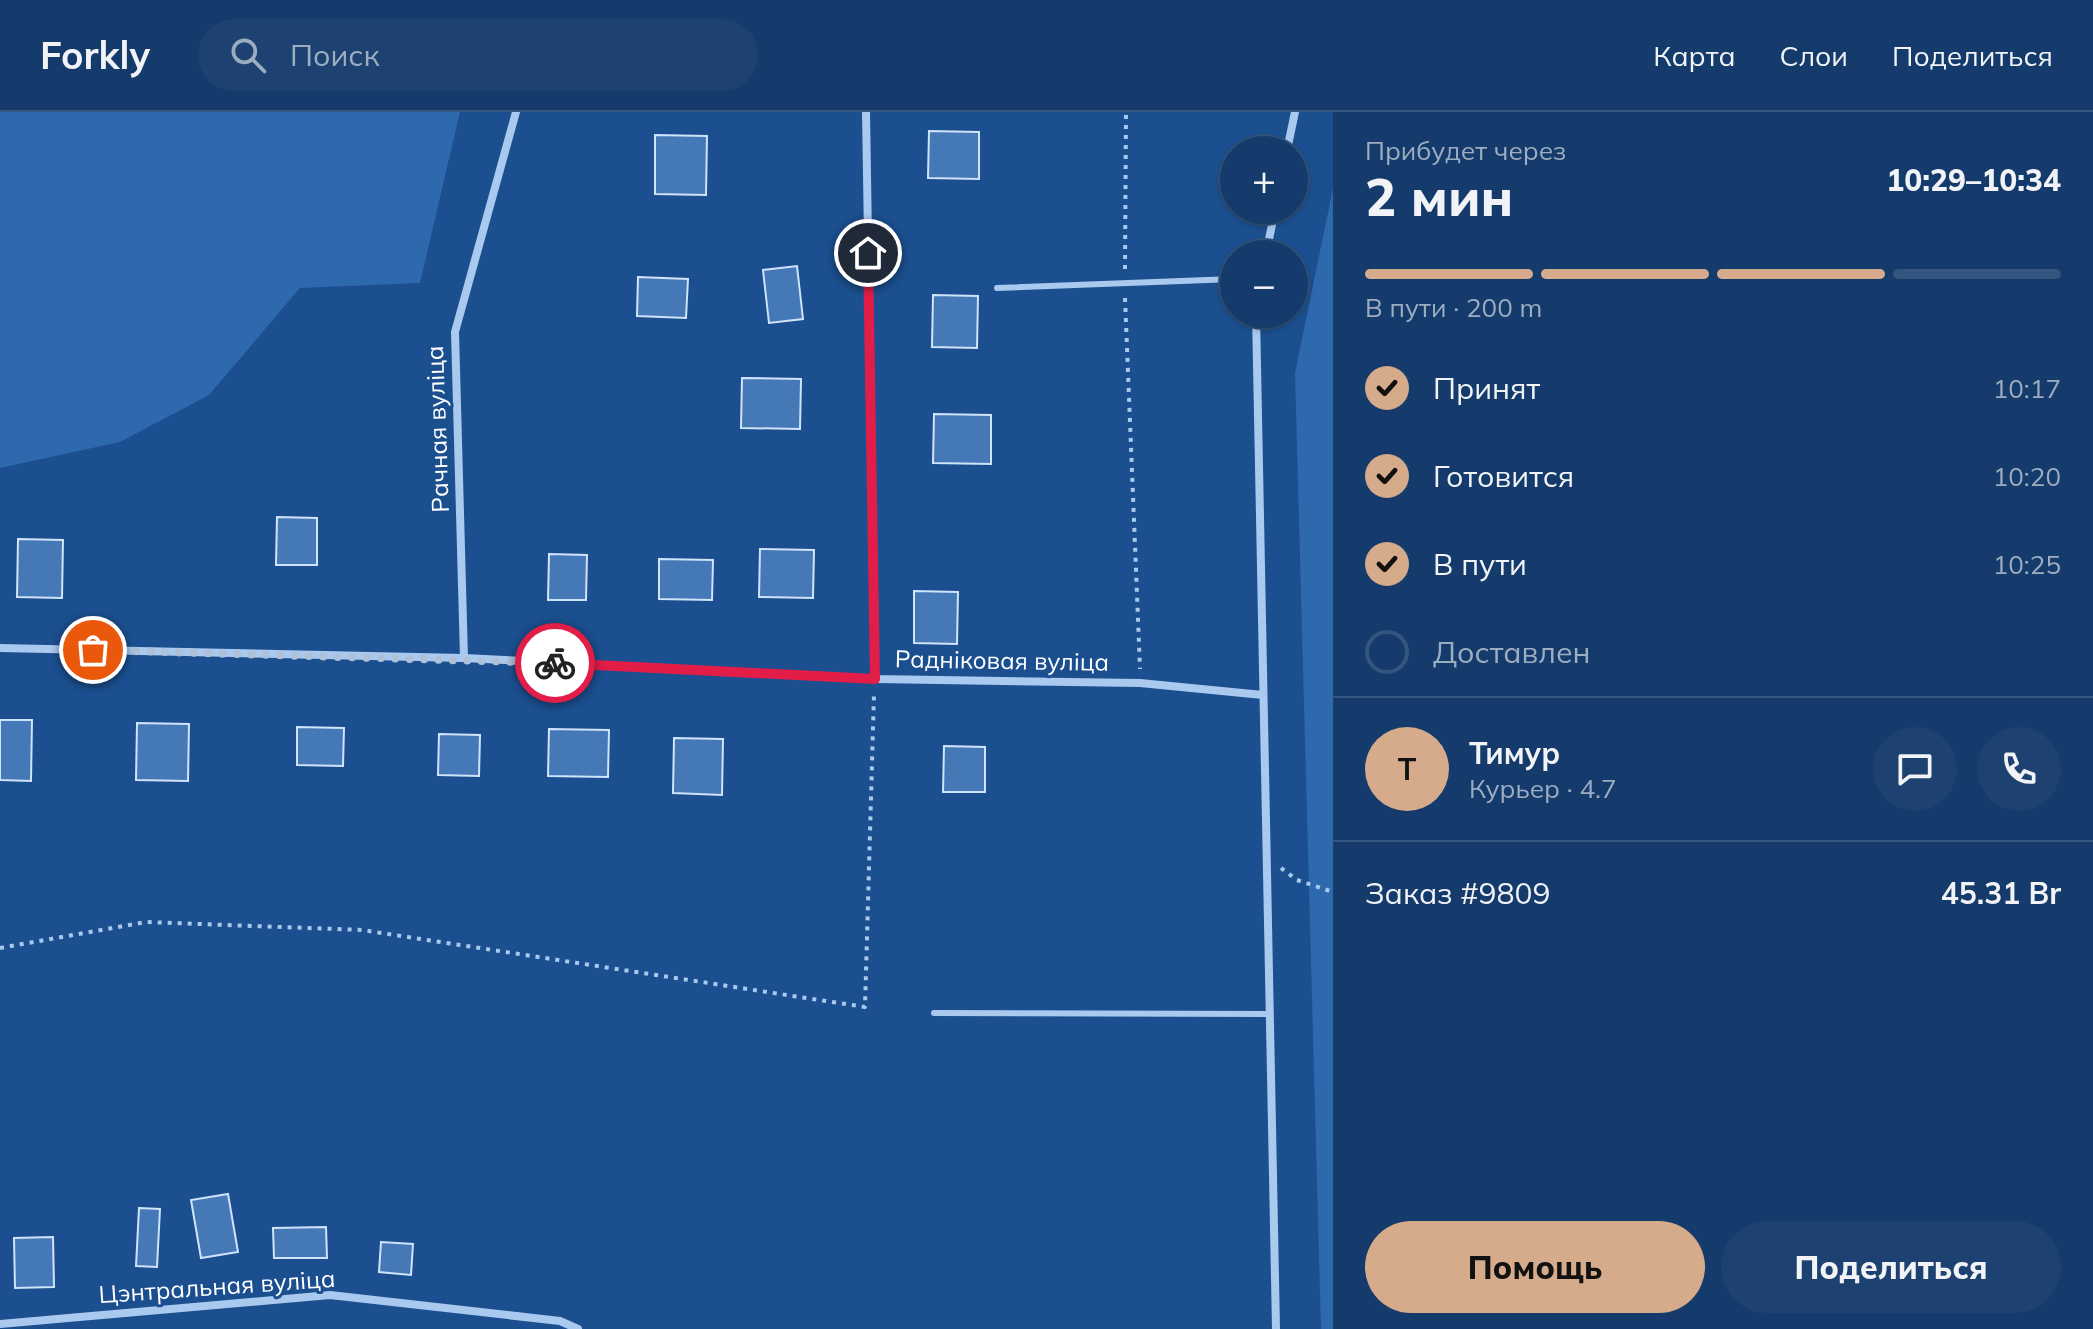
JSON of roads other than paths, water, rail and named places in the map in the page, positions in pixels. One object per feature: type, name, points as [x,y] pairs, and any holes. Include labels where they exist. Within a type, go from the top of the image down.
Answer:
[{"type":"street","name":"Рачная вуліца","points":[[464,658],[455,332],[516,112]]},
{"type":"street","points":[[866,112],[875,679]]},
{"type":"street","points":[[1290,136],[1295,112]]},
{"type":"street","points":[[1256,328],[1276,1329]]},
{"type":"street","name":"Радніковая вуліца","points":[[0,648],[464,658],[875,679],[1140,683],[1263,695]]},
{"type":"street","name":"Цэнтральная вуліца","points":[[0,1324],[330,1295],[560,1321],[578,1329]]},
{"type":"lane","points":[[997,288],[1220,279]]},
{"type":"lane","points":[[934,1013],[1270,1014]]}]
